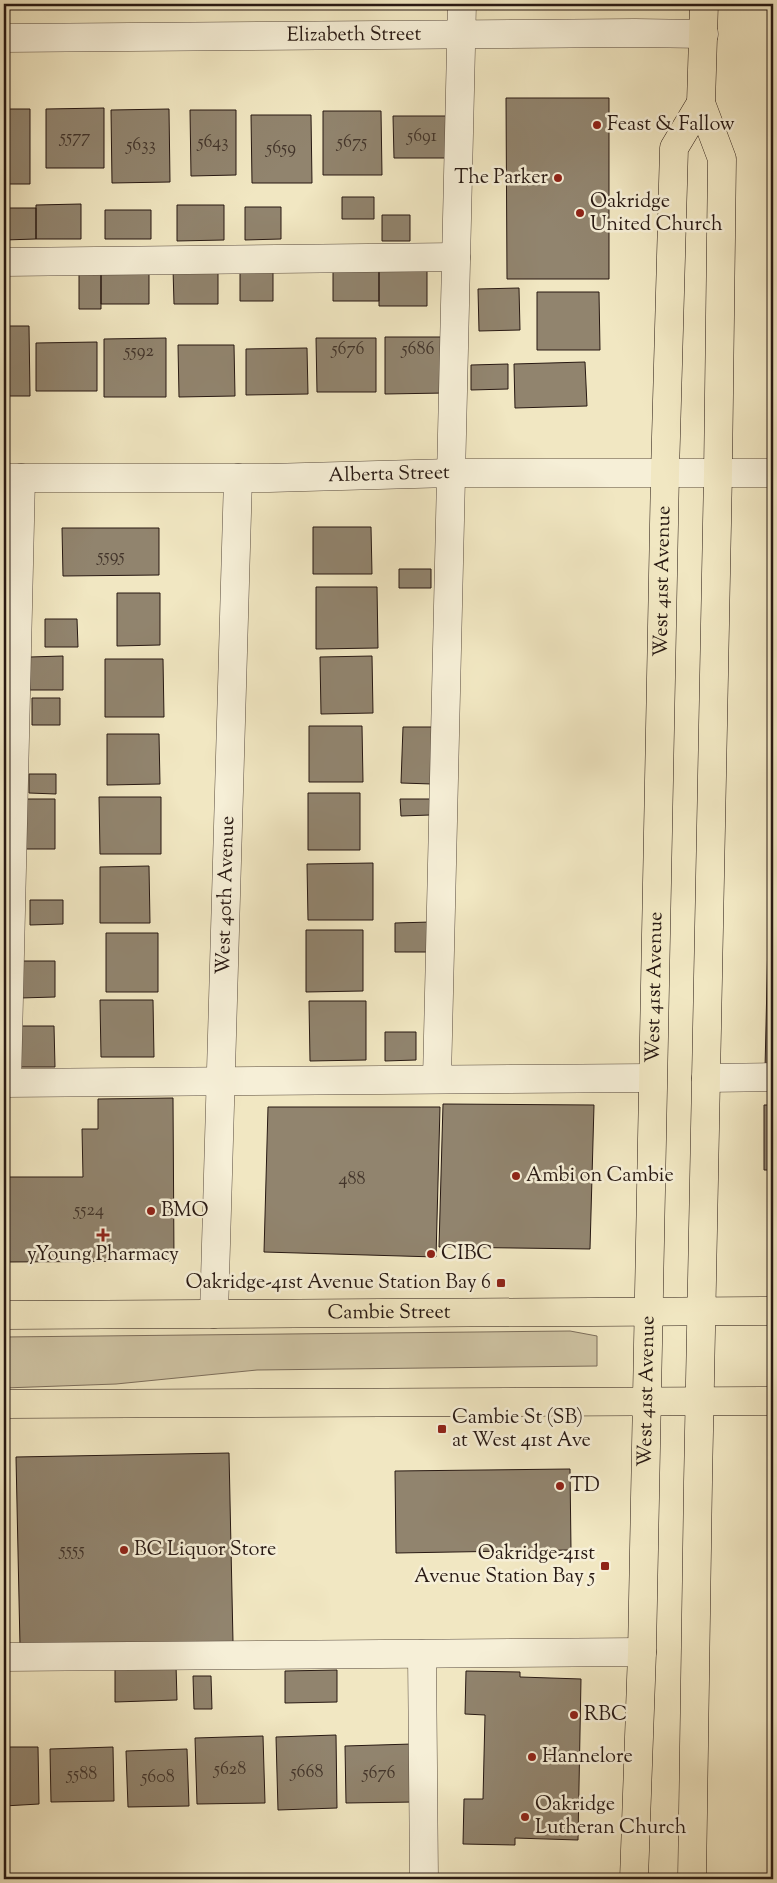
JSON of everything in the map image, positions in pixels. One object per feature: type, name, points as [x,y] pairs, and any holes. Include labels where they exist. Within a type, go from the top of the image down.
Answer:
[{"type":"main road","name":"West 41st Avenue","points":[[692,1879],[722,159],[701,103],[704,4]]},
{"type":"main road","name":"West 41st Avenue","points":[[634,1879],[642,1652],[652,1078],[674,148],[701,103]]},
{"type":"main road","name":"Cambie Street","points":[[4,1315],[773,1311]]},
{"type":"main road","points":[[4,1404],[773,1401]]},
{"type":"street","points":[[438,1079],[462,4]]},
{"type":"street","name":"Elizabeth Street","points":[[4,38],[704,34]]},
{"type":"street","points":[[4,262],[456,258]]},
{"type":"street","name":"Alberta Street","points":[[12,478],[238,478],[451,473],[773,473]]},
{"type":"street","points":[[12,478],[6,1083],[652,1078]]},
{"type":"street","name":"West 40th Avenue","points":[[214,1314],[238,478]]},
{"type":"street","points":[[706,1078],[773,1077]]},
{"type":"street","points":[[4,1658],[642,1652]]},
{"type":"street","points":[[422,1654],[424,1879]]},
{"type":"shaded area","points":[[570,1331],[597,1336],[597,1366],[257,1370],[116,1384],[4,1388],[4,1337]]},
{"type":"building","name":"The Parker","points":[[506,98],[609,98],[609,279],[507,279]]},
{"type":"building","points":[[104,108],[104,168],[46,168],[46,109]]},
{"type":"building","points":[[4,109],[30,109],[30,184],[4,184]]},
{"type":"building","points":[[169,109],[170,182],[112,183],[111,110]]},
{"type":"building","points":[[190,110],[236,110],[236,175],[191,176]]},
{"type":"building","points":[[323,111],[381,111],[382,175],[323,175]]},
{"type":"building","points":[[251,115],[311,115],[312,183],[252,183]]},
{"type":"building","points":[[393,116],[449,116],[450,158],[394,158]]},
{"type":"building","points":[[342,197],[374,197],[374,219],[342,219]]},
{"type":"building","points":[[81,204],[81,239],[36,239],[36,205]]},
{"type":"building","points":[[177,205],[224,205],[224,240],[177,241]]},
{"type":"building","points":[[245,207],[281,207],[281,239],[245,240]]},
{"type":"building","points":[[4,208],[36,208],[36,239],[4,240]]},
{"type":"building","points":[[105,210],[151,210],[151,239],[105,239]]},
{"type":"building","points":[[382,215],[410,215],[410,241],[382,241]]},
{"type":"building","points":[[173,268],[218,268],[218,304],[174,304]]},
{"type":"building","points":[[333,270],[379,270],[379,301],[333,301]]},
{"type":"building","points":[[379,270],[427,270],[427,306],[379,306]]},
{"type":"building","points":[[240,272],[273,272],[273,301],[240,301]]},
{"type":"building","points":[[79,274],[101,274],[101,309],[79,309]]},
{"type":"building","points":[[101,274],[149,274],[149,304],[101,304]]},
{"type":"building","points":[[519,288],[520,330],[479,331],[478,289]]},
{"type":"building","points":[[537,292],[599,292],[600,350],[537,350]]},
{"type":"building","points":[[4,326],[29,326],[30,396],[4,396]]},
{"type":"building","points":[[385,337],[444,337],[445,393],[385,394]]},
{"type":"building","points":[[166,338],[166,397],[104,397],[104,339]]},
{"type":"building","points":[[316,338],[376,338],[376,392],[317,392]]},
{"type":"building","points":[[97,342],[97,391],[36,391],[36,343]]},
{"type":"building","points":[[178,345],[234,345],[235,396],[179,397]]},
{"type":"building","points":[[307,348],[308,394],[246,395],[246,349]]},
{"type":"building","points":[[585,362],[587,406],[515,408],[514,364]]},
{"type":"building","points":[[508,364],[508,389],[471,390],[471,365]]},
{"type":"building","points":[[313,527],[371,527],[372,574],[313,574]]},
{"type":"building","points":[[62,528],[159,528],[159,575],[63,576]]},
{"type":"building","points":[[773,554],[773,709],[769,708]]},
{"type":"building","points":[[399,569],[431,569],[431,588],[399,588]]},
{"type":"building","points":[[316,587],[377,587],[378,648],[316,649]]},
{"type":"building","points":[[117,593],[160,593],[160,645],[117,646]]},
{"type":"building","points":[[45,619],[77,619],[78,647],[45,647]]},
{"type":"building","points":[[63,656],[63,690],[30,690],[30,657]]},
{"type":"building","points":[[372,656],[373,713],[321,714],[320,657]]},
{"type":"building","points":[[105,659],[163,659],[164,717],[105,717]]},
{"type":"building","points":[[32,698],[60,698],[60,725],[32,725]]},
{"type":"building","points":[[309,726],[362,726],[363,782],[309,782]]},
{"type":"building","points":[[403,727],[434,727],[432,784],[401,783]]},
{"type":"building","points":[[107,734],[159,734],[160,784],[107,785]]},
{"type":"building","points":[[29,774],[56,774],[56,794],[29,793]]},
{"type":"building","points":[[308,793],[360,793],[360,850],[308,850]]},
{"type":"building","points":[[99,797],[161,797],[161,854],[100,854]]},
{"type":"building","points":[[23,799],[55,799],[55,849],[23,849]]},
{"type":"building","points":[[400,799],[430,799],[430,815],[401,816]]},
{"type":"building","points":[[373,863],[373,920],[308,920],[307,864]]},
{"type":"building","points":[[149,866],[150,923],[100,923],[100,867]]},
{"type":"building","points":[[30,900],[63,900],[63,924],[30,925]]},
{"type":"building","points":[[431,922],[431,952],[395,952],[395,923]]},
{"type":"building","points":[[306,930],[363,930],[363,991],[306,992]]},
{"type":"building","points":[[106,933],[158,933],[158,992],[106,992]]},
{"type":"building","points":[[768,938],[773,938],[773,1069],[765,1069]]},
{"type":"building","points":[[20,961],[55,961],[55,997],[20,998]]},
{"type":"building","points":[[100,1000],[153,1000],[154,1057],[101,1057]]},
{"type":"building","points":[[309,1001],[366,1001],[366,1060],[310,1061]]},
{"type":"building","points":[[19,1026],[54,1026],[55,1067],[19,1067]]},
{"type":"building","points":[[385,1032],[416,1032],[416,1060],[385,1061]]},
{"type":"building","points":[[173,1098],[174,1261],[4,1262],[4,1177],[83,1177],[82,1129],[98,1129],[98,1099]]},
{"type":"building","name":"Ambi on Cambie","points":[[443,1104],[594,1105],[590,1249],[439,1247]]},
{"type":"building","points":[[764,1105],[773,1105],[773,1170],[764,1170]]},
{"type":"building","points":[[268,1107],[440,1107],[436,1257],[264,1252]]},
{"type":"building","name":"BC Liquor Store","points":[[229,1453],[233,1642],[20,1646],[16,1457]]},
{"type":"building","points":[[570,1469],[571,1550],[396,1553],[395,1471]]},
{"type":"building","points":[[176,1665],[177,1700],[115,1702],[115,1667]]},
{"type":"building","points":[[337,1670],[337,1702],[285,1703],[285,1671]]},
{"type":"building","name":"Hannelore","points":[[466,1671],[520,1672],[520,1677],[581,1679],[578,1840],[515,1838],[515,1845],[463,1844],[464,1799],[483,1799],[485,1715],[465,1714]]},
{"type":"building","points":[[193,1676],[211,1676],[212,1709],[194,1709]]},
{"type":"building","points":[[336,1735],[337,1808],[278,1810],[276,1737]]},
{"type":"building","points":[[263,1736],[265,1803],[197,1804],[195,1738]]},
{"type":"building","points":[[412,1744],[414,1802],[346,1803],[345,1746]]},
{"type":"building","points":[[4,1747],[38,1747],[39,1804],[4,1806]]},
{"type":"building","points":[[113,1747],[114,1801],[51,1802],[50,1749]]},
{"type":"building","points":[[187,1749],[189,1806],[128,1807],[126,1751]]},
{"type":"place","name":"Feast & Fallow","points":[[597,125]]},
{"type":"place","name":"The Parker","points":[[558,178]]},
{"type":"place","name":"Oakridge United Church","points":[[580,213]]},
{"type":"place","name":"Ambi on Cambie","points":[[516,1176]]},
{"type":"place","name":"BMO","points":[[151,1211]]},
{"type":"place","name":"yYoung Pharmacy","points":[[103,1235]]},
{"type":"place","name":"CIBC","points":[[431,1254]]},
{"type":"place","name":"Oakridge-41st Avenue Station Bay 6","points":[[501,1283]]},
{"type":"place","name":"Cambie St (SB) at West 41st Ave","points":[[442,1429]]},
{"type":"place","name":"TD","points":[[560,1486]]},
{"type":"place","name":"BC Liquor Store","points":[[124,1550]]},
{"type":"place","name":"Oakridge-41st Avenue Station Bay 5","points":[[605,1566]]},
{"type":"place","name":"RBC","points":[[574,1715]]},
{"type":"place","name":"Hannelore","points":[[532,1757]]},
{"type":"place","name":"Oakridge Lutheran Church","points":[[525,1817]]}]
